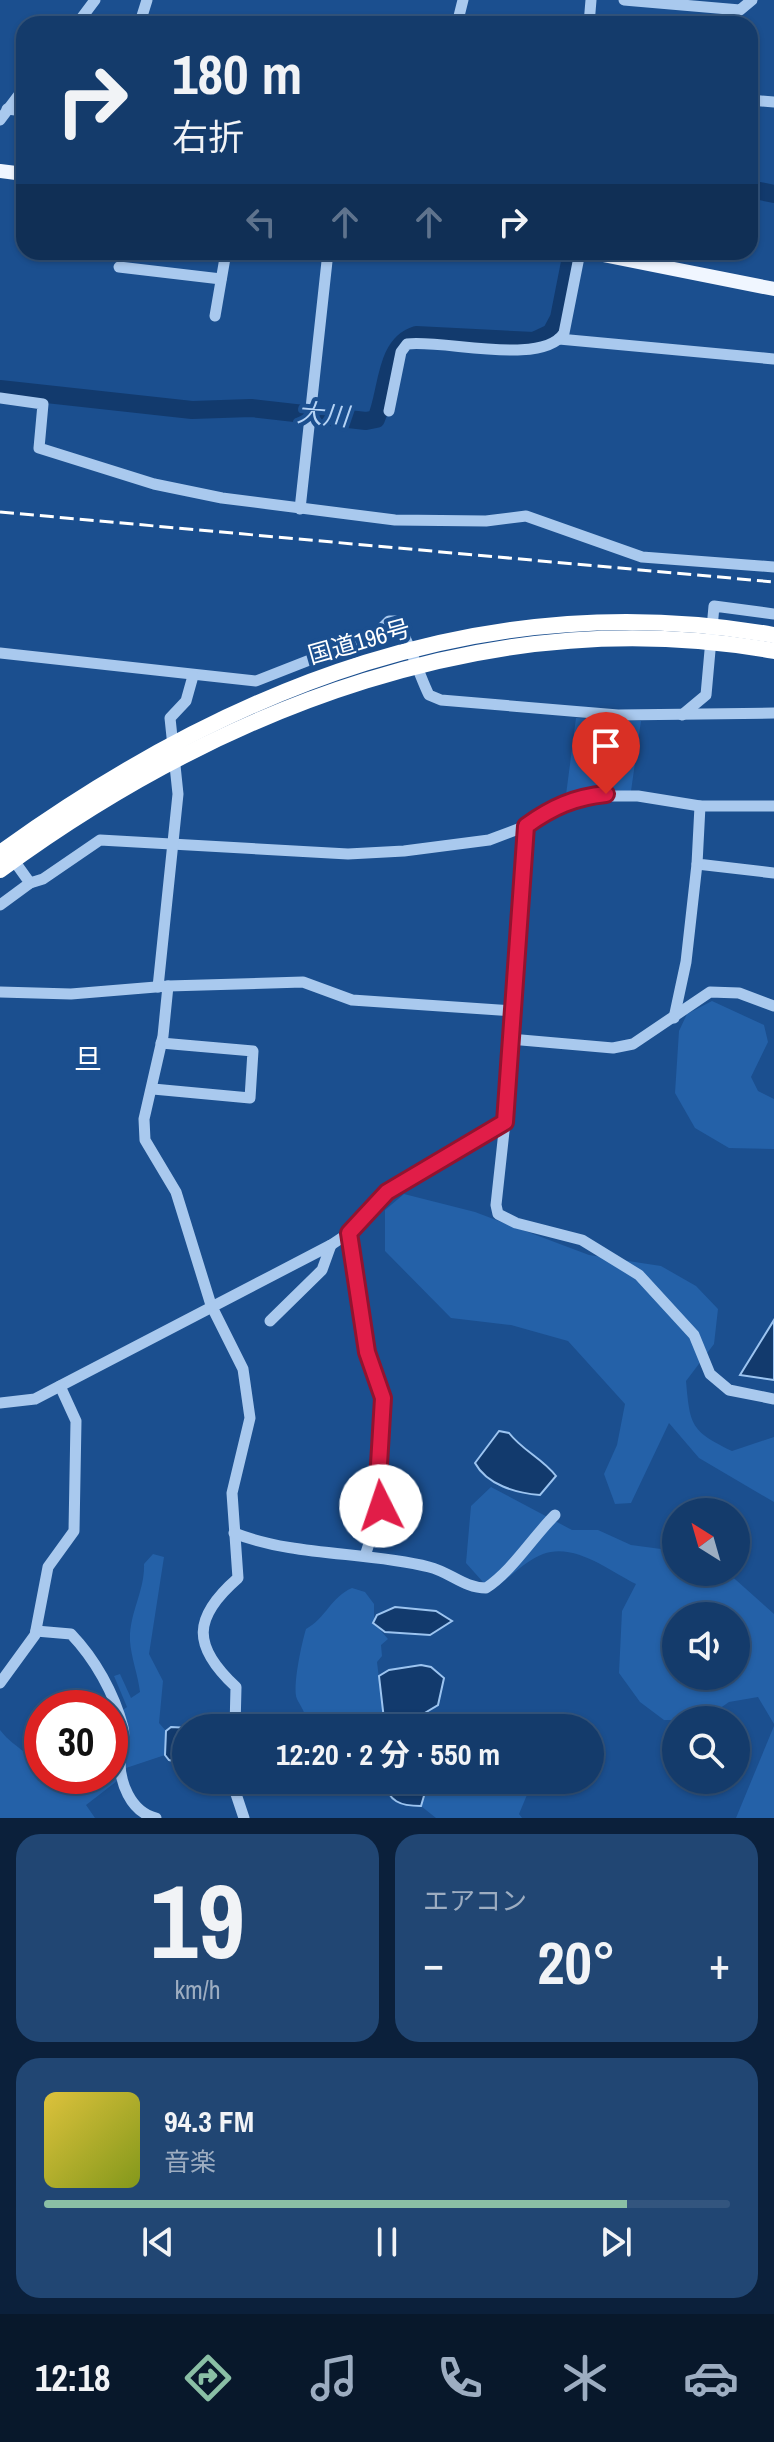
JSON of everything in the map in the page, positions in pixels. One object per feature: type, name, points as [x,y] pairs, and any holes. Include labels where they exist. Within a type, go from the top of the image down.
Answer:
[{"type":"highway","name":"国道196号","points":[[4,856],[243,707],[322,674],[409,649],[491,633],[571,624],[710,634],[774,635]]},
{"type":"highway","name":"国道196号","points":[[172,752],[279,709],[414,667],[531,645],[710,634],[774,651]]},
{"type":"main road","points":[[628,260],[774,289]]},
{"type":"street","points":[[142,16],[147,0]]},
{"type":"street","points":[[624,0],[740,10],[752,0]]},
{"type":"street","points":[[724,16],[725,9]]},
{"type":"street","points":[[3,114],[16,98]]},
{"type":"street","points":[[215,316],[225,260]]},
{"type":"street","points":[[300,509],[327,260]]},
{"type":"street","points":[[559,339],[578,260]]},
{"type":"street","points":[[119,267],[221,279]]},
{"type":"street","points":[[389,411],[401,352],[407,344],[533,350],[559,339],[774,359]]},
{"type":"street","points":[[0,398],[43,404],[39,448],[154,484],[300,509],[395,520],[486,521],[526,516],[642,557],[774,567]]},
{"type":"street","points":[[681,715],[706,695],[714,606],[774,614]]},
{"type":"street","points":[[0,653],[256,681],[376,634],[389,621],[400,625],[414,667],[429,695],[441,700],[575,713],[774,713]]},
{"type":"street","points":[[193,676],[186,701],[170,718],[178,794],[161,1043],[144,1119],[145,1140],[176,1192],[211,1305],[243,1369],[248,1396],[250,1418],[232,1493],[238,1578],[213,1603],[204,1640],[206,1654],[236,1687],[235,1714]]},
{"type":"street","points":[[0,905],[100,840],[348,854],[404,851],[489,840],[526,826],[553,807],[583,796],[622,795],[700,806],[774,806]]},
{"type":"street","points":[[673,1018],[686,962],[700,806]]},
{"type":"street","points":[[526,826],[505,1122],[496,1205],[498,1214],[516,1223],[582,1240],[639,1275],[694,1335],[710,1374],[729,1390],[774,1399]]},
{"type":"street","points":[[4,856],[30,883]]},
{"type":"street","points":[[697,864],[774,873]]},
{"type":"street","points":[[0,992],[71,994],[163,986],[303,982],[352,1000],[513,1011]]},
{"type":"street","points":[[510,1039],[613,1048],[633,1044],[710,992],[739,993],[774,1006]]},
{"type":"street","points":[[153,1089],[250,1098],[253,1051],[161,1043]]},
{"type":"street","points":[[0,1403],[35,1399],[331,1245],[349,1233],[387,1192],[505,1122]]},
{"type":"street","points":[[349,1233],[367,1352],[383,1398],[378,1481],[381,1506],[365,1556]]},
{"type":"street","points":[[270,1321],[322,1270],[331,1245]]},
{"type":"street","points":[[0,1683],[16,1665],[36,1631],[48,1567],[74,1531],[76,1421],[60,1386]]},
{"type":"street","points":[[234,1533],[260,1543],[433,1568],[472,1588],[486,1588],[505,1572],[525,1545],[555,1515]]},
{"type":"street","points":[[36,1631],[71,1634],[87,1651],[101,1673],[124,1729],[120,1755],[124,1787],[142,1812],[156,1818]]},
{"type":"street","points":[[236,1794],[244,1818]]},
{"type":"shaded area","points":[[576,718],[641,721],[630,798],[586,793],[566,795]]},
{"type":"shaded area","points":[[712,1001],[764,1025],[768,1042],[751,1077],[758,1091],[774,1099],[774,1149],[729,1148],[695,1128],[675,1093],[679,1031],[687,1014]]},
{"type":"shaded area","points":[[404,1194],[475,1212],[589,1255],[661,1266],[696,1286],[718,1309],[714,1344],[686,1381],[692,1418],[700,1432],[732,1451],[774,1437],[774,1502],[699,1458],[669,1423],[631,1503],[615,1504],[604,1474],[617,1445],[625,1404],[568,1341],[511,1325],[451,1318],[385,1251],[385,1210]]},
{"type":"shaded area","points":[[774,1320],[774,1380],[740,1375]]},
{"type":"shaded area","points":[[499,1431],[509,1433],[556,1476],[540,1495],[503,1486],[480,1471],[475,1463]]},
{"type":"shaded area","points":[[491,1487],[572,1530],[598,1530],[631,1545],[662,1549],[662,1586],[743,1586],[774,1614],[774,1724],[758,1697],[729,1702],[723,1706],[662,1706],[662,1718],[640,1702],[619,1673],[622,1611],[636,1584],[591,1560],[567,1552],[543,1554],[491,1591],[466,1563],[471,1506]]},
{"type":"shaded area","points":[[153,1554],[164,1557],[149,1654],[163,1681],[159,1723],[166,1731],[165,1755],[128,1767],[128,1691],[131,1698],[140,1692],[130,1631],[144,1564]]},
{"type":"shaded area","points":[[352,1588],[365,1592],[374,1604],[374,1623],[388,1639],[381,1645],[382,1656],[377,1662],[383,1714],[304,1714],[297,1699],[296,1685],[306,1629]]},
{"type":"shaded area","points":[[395,1607],[436,1611],[452,1621],[430,1635],[385,1632],[373,1623],[377,1615]]},
{"type":"shaded area","points":[[421,1665],[431,1667],[444,1678],[438,1705],[423,1714],[383,1714],[379,1676],[389,1670]]},
{"type":"shaded area","points":[[120,1674],[127,1690],[120,1690],[114,1676]]},
{"type":"shaded area","points":[[774,1726],[774,1818],[736,1818],[746,1794],[750,1794],[750,1784]]},
{"type":"shaded area","points":[[172,1727],[172,1761],[165,1755],[166,1731]]},
{"type":"shaded area","points":[[0,1730],[24,1753],[24,1794],[100,1794],[86,1805],[95,1818],[0,1818]]},
{"type":"shaded area","points":[[390,1794],[425,1794],[421,1806],[407,1805]]},
{"type":"shaded area","points":[[425,1794],[527,1794],[519,1814],[522,1818],[436,1818],[421,1806]]},
{"type":"waterway","name":"大川","points":[[758,191],[774,194]]},
{"type":"waterway","name":"大川","points":[[0,389],[192,410],[251,408],[366,421],[376,419],[392,359],[406,340],[416,335],[534,341],[551,333],[559,318],[570,260]]},
{"type":"railway","points":[[0,512],[774,582]]},
{"type":"district","name":"旦","points":[[88,1059]]},
{"type":"route","points":[[381,1506],[378,1481],[383,1398],[367,1352],[349,1233],[387,1192],[505,1122],[526,826],[553,807],[583,796],[606,794]]}]
